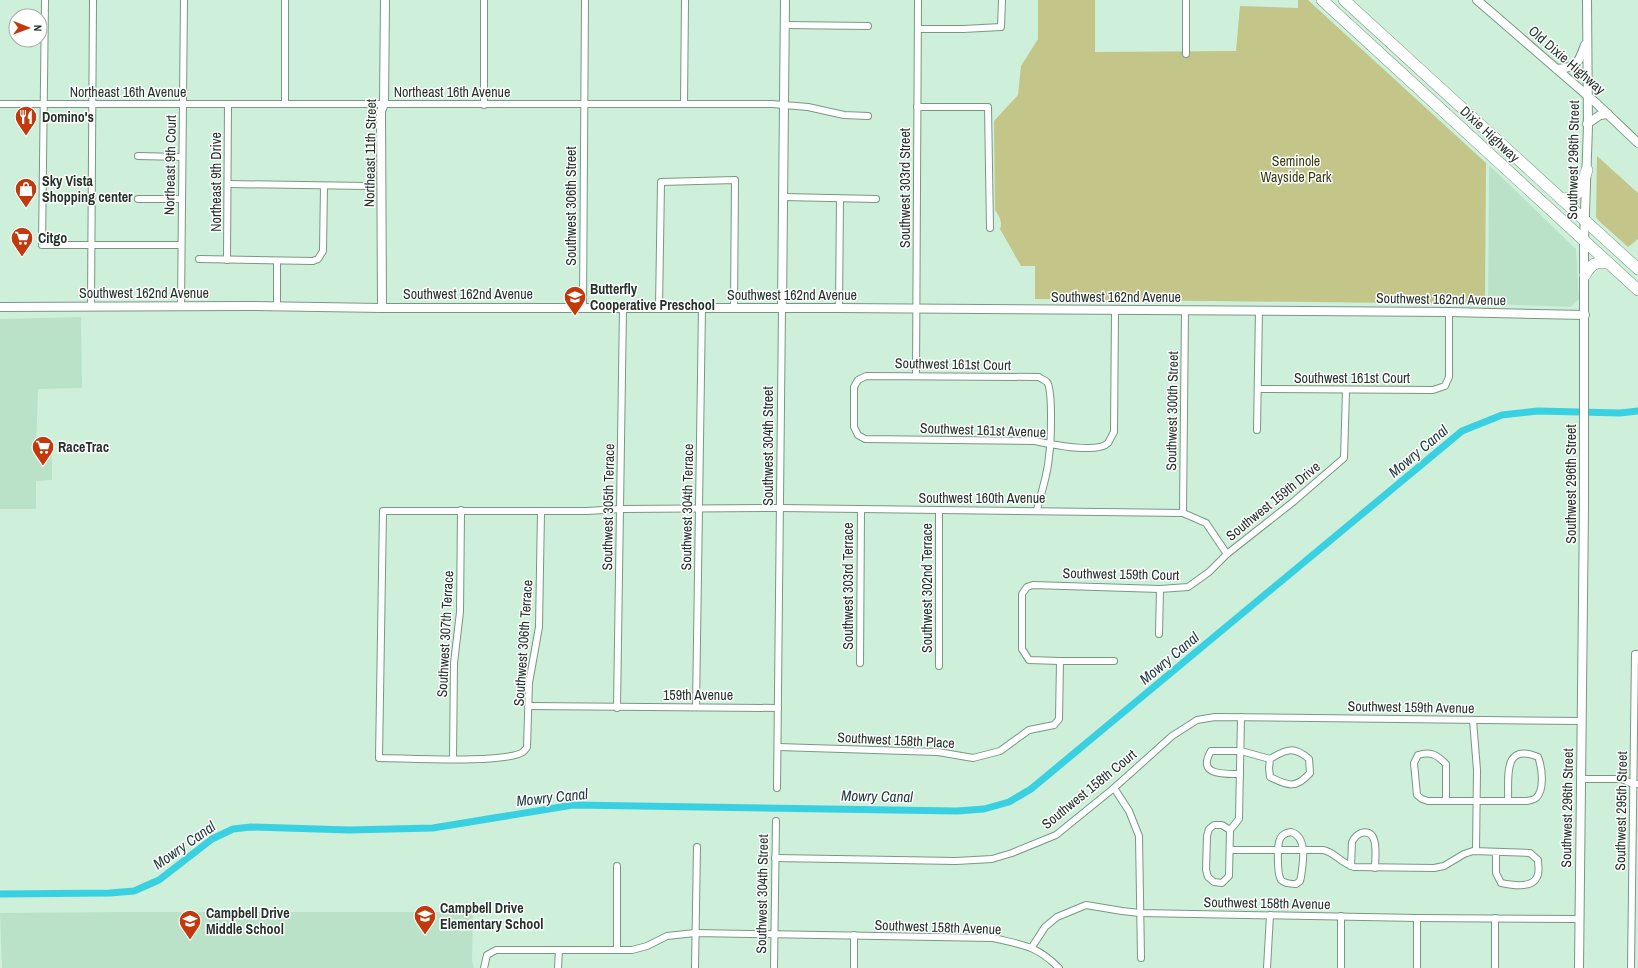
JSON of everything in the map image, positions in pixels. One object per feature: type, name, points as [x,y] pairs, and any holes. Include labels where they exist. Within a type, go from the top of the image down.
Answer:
[{"type":"highway","name":"Dixie Highway","points":[[1344,0],[1638,269]]},
{"type":"highway","name":"Dixie Highway","points":[[1325,3],[1638,290]]},
{"type":"highway","points":[[1325,3],[1350,16],[1403,63],[1407,64],[1412,62]]},
{"type":"highway","points":[[1408,79],[1411,76],[1419,78],[1466,123],[1488,132]]},
{"type":"highway","points":[[1478,143],[1498,153],[1566,214],[1585,220]]},
{"type":"highway","points":[[1561,199],[1568,199],[1575,196],[1579,191],[1586,170]]},
{"type":"highway","points":[[1584,241],[1596,242],[1638,279]]},
{"type":"highway","points":[[1585,275],[1590,266],[1595,263],[1608,263]]},
{"type":"street","points":[[45,0],[42,245],[181,245]]},
{"type":"street","points":[[91,306],[93,0]]},
{"type":"street","name":"Northeast 9th Court","points":[[181,306],[184,0]]},
{"type":"street","points":[[285,0],[285,104]]},
{"type":"street","name":"Northeast 11th Street","points":[[382,308],[381,111],[384,104],[385,0]]},
{"type":"street","points":[[484,0],[484,104]]},
{"type":"street","name":"Southwest 306th Street","points":[[583,308],[585,0]]},
{"type":"street","points":[[684,104],[685,0]]},
{"type":"street","name":"Southwest 304th Street","points":[[777,788],[785,0]]},
{"type":"street","name":"Southwest 303rd Street","points":[[916,375],[918,0]]},
{"type":"street","points":[[918,29],[1001,27],[1002,0]]},
{"type":"street","points":[[1186,0],[1186,54]]},
{"type":"street","name":"Old Dixie Highway","points":[[1477,0],[1588,96],[1638,143]]},
{"type":"street","name":"Southwest 296th Street","points":[[1579,968],[1585,314],[1584,241],[1588,124],[1587,0]]},
{"type":"street","points":[[785,25],[868,26]]},
{"type":"street","points":[[1557,69],[1576,65],[1587,41]]},
{"type":"street","name":"Northeast 16th Avenue","points":[[0,104],[784,105],[808,107],[844,115],[868,116]]},
{"type":"street","name":"Northeast 9th Drive","points":[[227,260],[228,104]]},
{"type":"street","points":[[917,106],[988,107],[990,228]]},
{"type":"street","points":[[1588,124],[1600,115],[1608,114]]},
{"type":"street","points":[[138,156],[182,157]]},
{"type":"street","points":[[659,308],[661,182],[735,180],[734,308]]},
{"type":"street","points":[[228,184],[367,186]]},
{"type":"street","points":[[199,260],[313,261],[318,259],[323,251],[324,186]]},
{"type":"street","points":[[783,197],[876,199]]},
{"type":"street","points":[[138,199],[181,199]]},
{"type":"street","points":[[839,308],[840,199]]},
{"type":"street","points":[[277,261],[277,306]]},
{"type":"street","name":"Southwest 162nd Avenue","points":[[0,307],[277,306],[382,308],[917,308],[1115,311],[1259,310],[1585,314]]},
{"type":"street","name":"Southwest 305th Terrace","points":[[617,708],[623,308]]},
{"type":"street","name":"Southwest 304th Terrace","points":[[696,707],[702,308]]},
{"type":"street","name":"Southwest 300th Street","points":[[1183,513],[1185,310]]},
{"type":"street","points":[[1257,430],[1259,310]]},
{"type":"street","name":"Southwest 161st Avenue","points":[[858,435],[866,439],[1035,441],[1071,448],[1099,447],[1108,444],[1114,432],[1115,311]]},
{"type":"street","name":"Southwest 161st Court","points":[[1258,389],[1346,391],[1433,390],[1445,386],[1449,377],[1449,312]]},
{"type":"street","name":"Southwest 161st Court","points":[[858,435],[854,427],[854,387],[858,380],[866,376],[916,375],[1039,377],[1047,382],[1050,390],[1050,444]]},
{"type":"street","name":"Southwest 159th Drive","points":[[1183,513],[1206,523],[1227,554],[1293,502],[1344,458],[1346,391]]},
{"type":"street","points":[[1037,510],[1049,457],[1050,444]]},
{"type":"street","name":"Southwest 160th Avenue","points":[[620,509],[781,508],[1183,513]]},
{"type":"street","points":[[453,759],[379,758],[383,511],[586,511],[620,509]]},
{"type":"street","name":"Southwest 303rd Terrace","points":[[860,509],[860,663]]},
{"type":"street","name":"Southwest 307th Terrace","points":[[453,759],[454,663],[460,612],[461,510]]},
{"type":"street","name":"Southwest 302nd Terrace","points":[[939,510],[939,666]]},
{"type":"street","name":"Southwest 306th Terrace","points":[[453,759],[497,758],[524,752],[527,747],[529,740],[531,668],[538,638],[541,511]]},
{"type":"street","name":"Southwest 159th Court","points":[[1060,662],[1029,660],[1022,649],[1022,594],[1027,587],[1033,585],[1160,589],[1188,587],[1209,572],[1227,554]]},
{"type":"street","points":[[1159,634],[1160,589]]},
{"type":"street","name":"Southwest 295th Street","points":[[1631,968],[1635,873],[1637,654]]},
{"type":"street","points":[[1060,662],[1114,661]]},
{"type":"street","name":"Southwest 158th Place","points":[[778,747],[938,752],[973,758],[1000,751],[1029,730],[1054,725],[1059,719],[1060,662]]},
{"type":"street","points":[[529,706],[617,708]]},
{"type":"street","name":"159th Avenue","points":[[617,708],[778,708]]},
{"type":"street","name":"Southwest 158th Court","points":[[775,858],[956,861],[992,859],[1012,853],[1056,835],[1114,788],[1172,736],[1188,724],[1197,720],[1215,717],[1241,718]]},
{"type":"street","points":[[1230,830],[1222,825],[1214,825],[1209,829],[1207,836],[1206,870],[1208,876],[1214,882],[1222,883],[1229,876],[1230,830],[1239,819],[1241,718]]},
{"type":"street","name":"Southwest 159th Avenue","points":[[1241,718],[1581,721]]},
{"type":"street","points":[[1473,720],[1477,770],[1476,851]]},
{"type":"street","points":[[1240,774],[1214,773],[1209,768],[1208,757],[1211,751],[1241,751],[1270,759],[1279,753],[1290,749],[1300,752],[1309,759],[1310,774],[1303,782],[1292,786],[1281,783],[1270,777],[1270,759]]},
{"type":"street","points":[[1446,800],[1446,764],[1433,754],[1426,753],[1418,755],[1414,763],[1417,795],[1428,801],[1446,800],[1477,801],[1508,801],[1528,801],[1535,799],[1538,796],[1541,785],[1540,763],[1538,757],[1528,753],[1518,754],[1512,758],[1509,764],[1508,801]]},
{"type":"street","points":[[1580,779],[1622,779],[1636,784]]},
{"type":"street","points":[[1114,788],[1130,811],[1139,836],[1140,958]]},
{"type":"street","name":"Southwest 304th Street","points":[[774,968],[776,821]]},
{"type":"street","points":[[1291,832],[1296,834],[1300,839],[1302,851],[1301,877],[1300,881],[1296,884],[1290,884],[1281,880],[1278,873],[1278,850],[1280,838],[1284,834],[1291,832]]},
{"type":"street","points":[[1351,866],[1353,838],[1358,834],[1365,833],[1371,835],[1375,841],[1375,868]]},
{"type":"street","points":[[695,968],[697,847]]},
{"type":"street","points":[[1230,850],[1323,850],[1329,852],[1340,861],[1351,866],[1375,868],[1439,868],[1464,854],[1476,851],[1530,853],[1538,860],[1539,873],[1537,879],[1532,883],[1520,885],[1509,885],[1501,882],[1496,873],[1496,852]]},
{"type":"street","points":[[617,866],[617,950]]},
{"type":"street","name":"Southwest 158th Avenue","points":[[484,968],[486,954],[496,950],[637,949],[647,946],[667,936],[695,933],[993,938],[1032,947],[1045,927],[1057,917],[1086,905],[1122,911],[1140,912],[1417,918],[1579,919]]},
{"type":"street","points":[[1267,968],[1270,915]]},
{"type":"street","points":[[1341,916],[1341,968]]},
{"type":"street","points":[[1417,918],[1417,968]]},
{"type":"street","points":[[1495,918],[1495,968]]},
{"type":"street","points":[[854,935],[854,968]]},
{"type":"street","points":[[1032,947],[1059,968]]},
{"type":"street","points":[[558,950],[558,968]]},
{"type":"shaded area","points":[[1489,165],[1576,249],[1579,299],[1571,307],[1488,304]]},
{"type":"shaded area","points":[[81,317],[82,388],[38,389],[36,453],[52,454],[52,480],[36,481],[36,509],[0,509],[0,319]]},
{"type":"shaded area","name":"Campbell Drive Middle School","points":[[473,912],[472,960],[474,968],[2,968],[0,913]]},
{"type":"green space","name":"Seminole Wayside Park","points":[[1038,0],[1095,0],[1095,52],[1236,51],[1240,6],[1298,8],[1298,0],[1308,0],[1486,163],[1485,304],[1035,299],[1035,266],[1021,266],[1000,229],[1001,221],[995,210],[994,121],[1018,95],[1021,66],[1038,39]]},
{"type":"green space","points":[[1597,156],[1638,193],[1638,239],[1628,247],[1596,217]]},
{"type":"waterway","name":"Mowry Canal","points":[[0,894],[110,893],[134,891],[159,880],[212,839],[233,829],[251,827],[349,830],[433,828],[573,805],[957,811],[984,809],[1009,802],[1031,789],[1462,431],[1502,415],[1538,411],[1620,413],[1638,411]]},
{"type":"place","name":"Domino's","points":[[26,136]]},
{"type":"place","name":"Sky Vista Shopping center","points":[[26,208]]},
{"type":"place","name":"Citgo","points":[[22,258]]},
{"type":"place","name":"Butterfly Cooperative Preschool","points":[[575,316]]},
{"type":"place","name":"RaceTrac","points":[[43,466]]},
{"type":"place","name":"Campbell Drive Elementary School","points":[[425,936]]},
{"type":"place","name":"Campbell Drive Middle School","points":[[190,940]]}]
